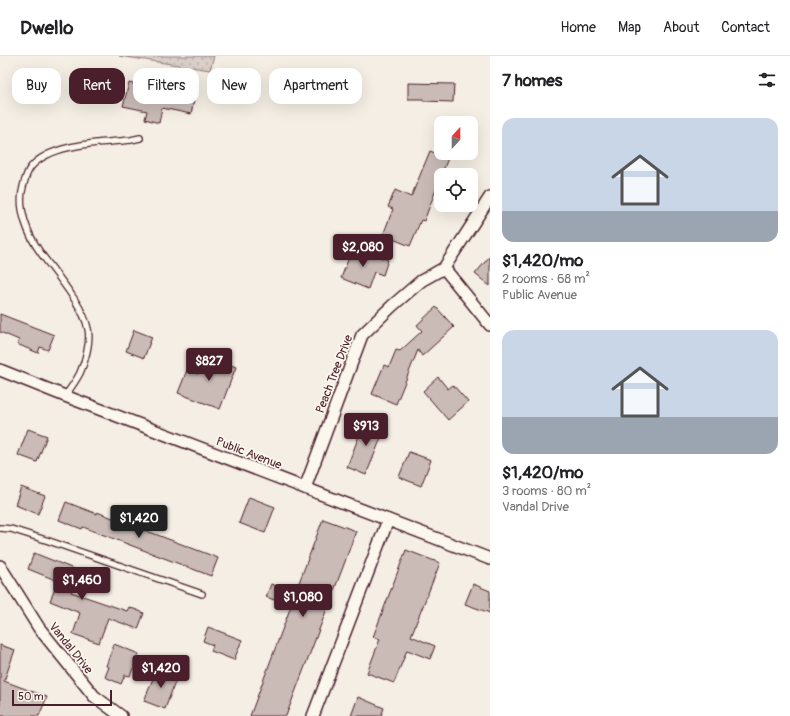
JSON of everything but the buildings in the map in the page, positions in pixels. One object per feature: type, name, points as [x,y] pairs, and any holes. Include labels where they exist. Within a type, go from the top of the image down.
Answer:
[{"type":"street","name":"Peach Tree Drive","points":[[305,488],[362,335],[421,281],[444,268],[490,197]]},
{"type":"street","points":[[444,268],[490,325]]},
{"type":"street","name":"Public Avenue","points":[[0,370],[64,396],[490,559]]},
{"type":"street","points":[[313,716],[388,520]]},
{"type":"street","name":"Vandal Drive","points":[[0,566],[39,628],[94,696],[121,716]]},
{"type":"lane","points":[[64,396],[80,374],[89,343],[89,330],[85,317],[57,274],[39,251],[23,219],[20,195],[26,174],[41,158],[72,146],[140,138]]},
{"type":"lane","points":[[0,528],[11,529],[49,540],[202,594]]},
{"type":"shaded area","points":[[119,56],[214,56],[211,68],[207,68],[207,70]]}]
